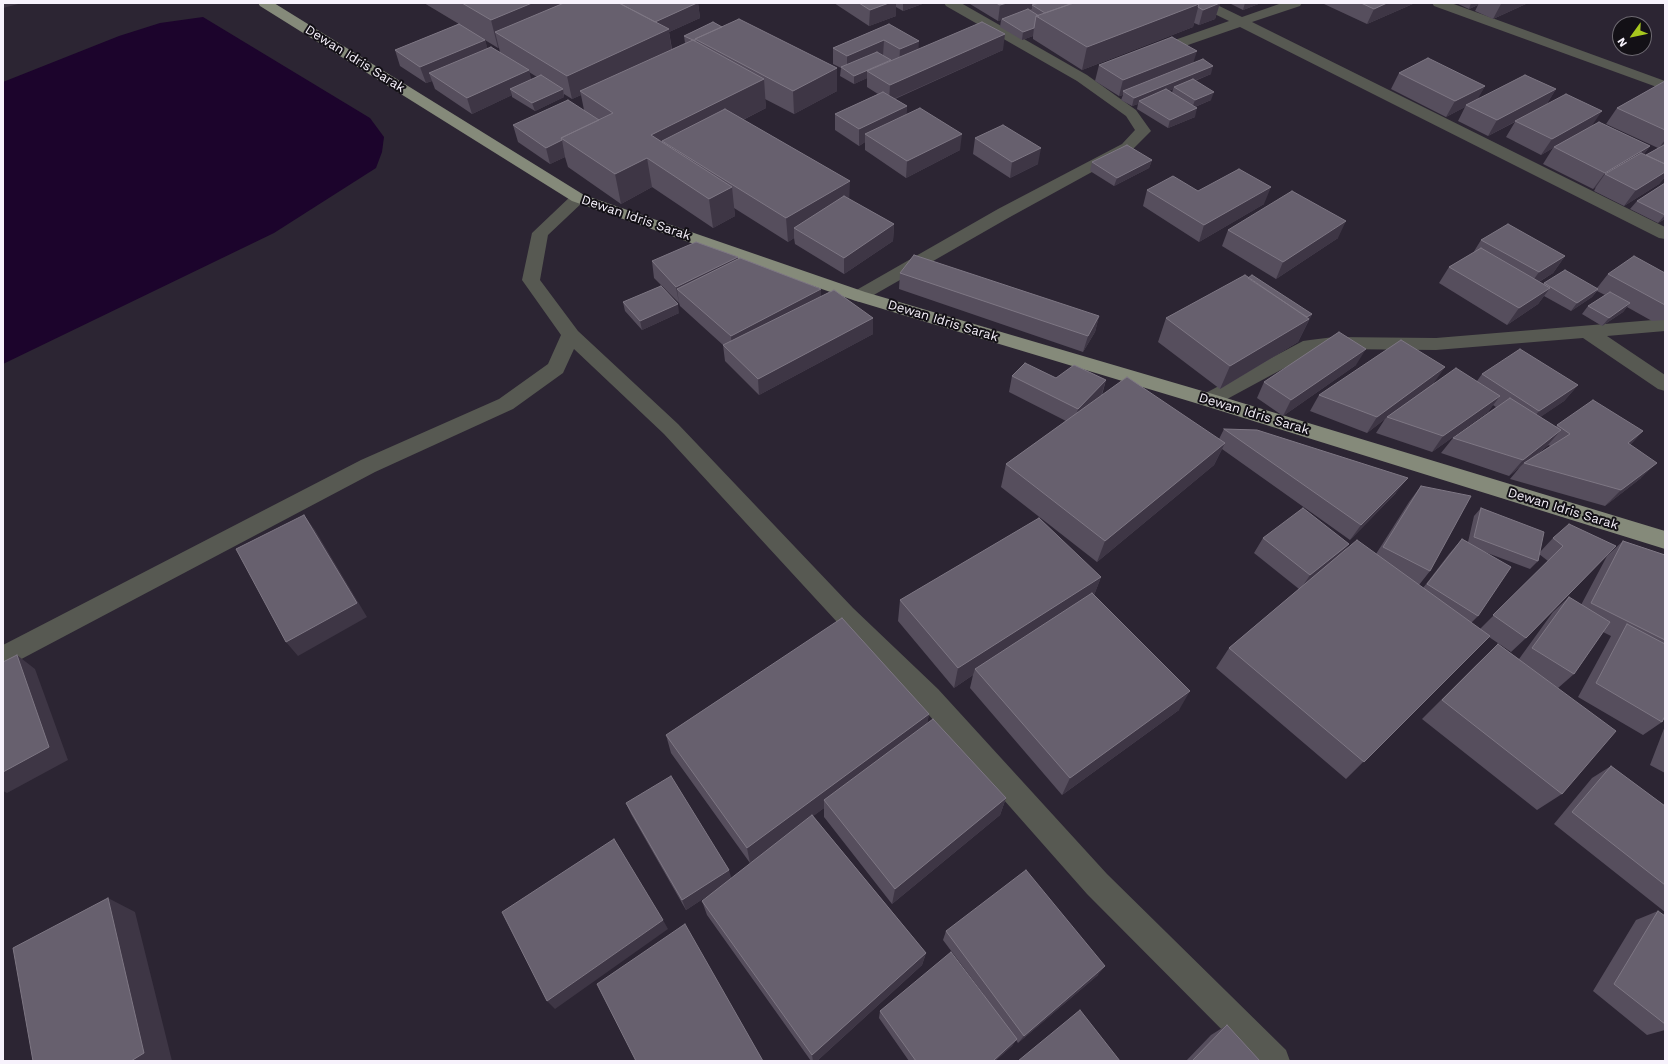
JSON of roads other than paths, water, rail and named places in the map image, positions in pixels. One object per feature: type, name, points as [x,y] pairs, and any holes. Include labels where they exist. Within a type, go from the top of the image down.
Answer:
[{"type":"main road","name":"Dewan Idris Sarak","points":[[265,3],[578,198],[859,296],[1209,400],[1665,540]]},
{"type":"street","points":[[859,296],[1004,213],[1127,147],[1143,131],[1131,113],[1089,76],[951,3]]},
{"type":"street","points":[[1203,3],[1665,234]]},
{"type":"street","points":[[1145,56],[1295,3]]},
{"type":"street","points":[[1439,3],[1665,86]]},
{"type":"street","points":[[578,198],[540,233],[531,280],[571,335],[671,429],[845,615],[929,697],[1097,884],[1275,1061]]},
{"type":"street","points":[[1209,400],[1310,346],[1334,343],[1436,344],[1665,325]]},
{"type":"street","points":[[1587,332],[1665,384]]},
{"type":"street","points":[[3,657],[368,466],[506,404],[556,368],[571,335]]}]
